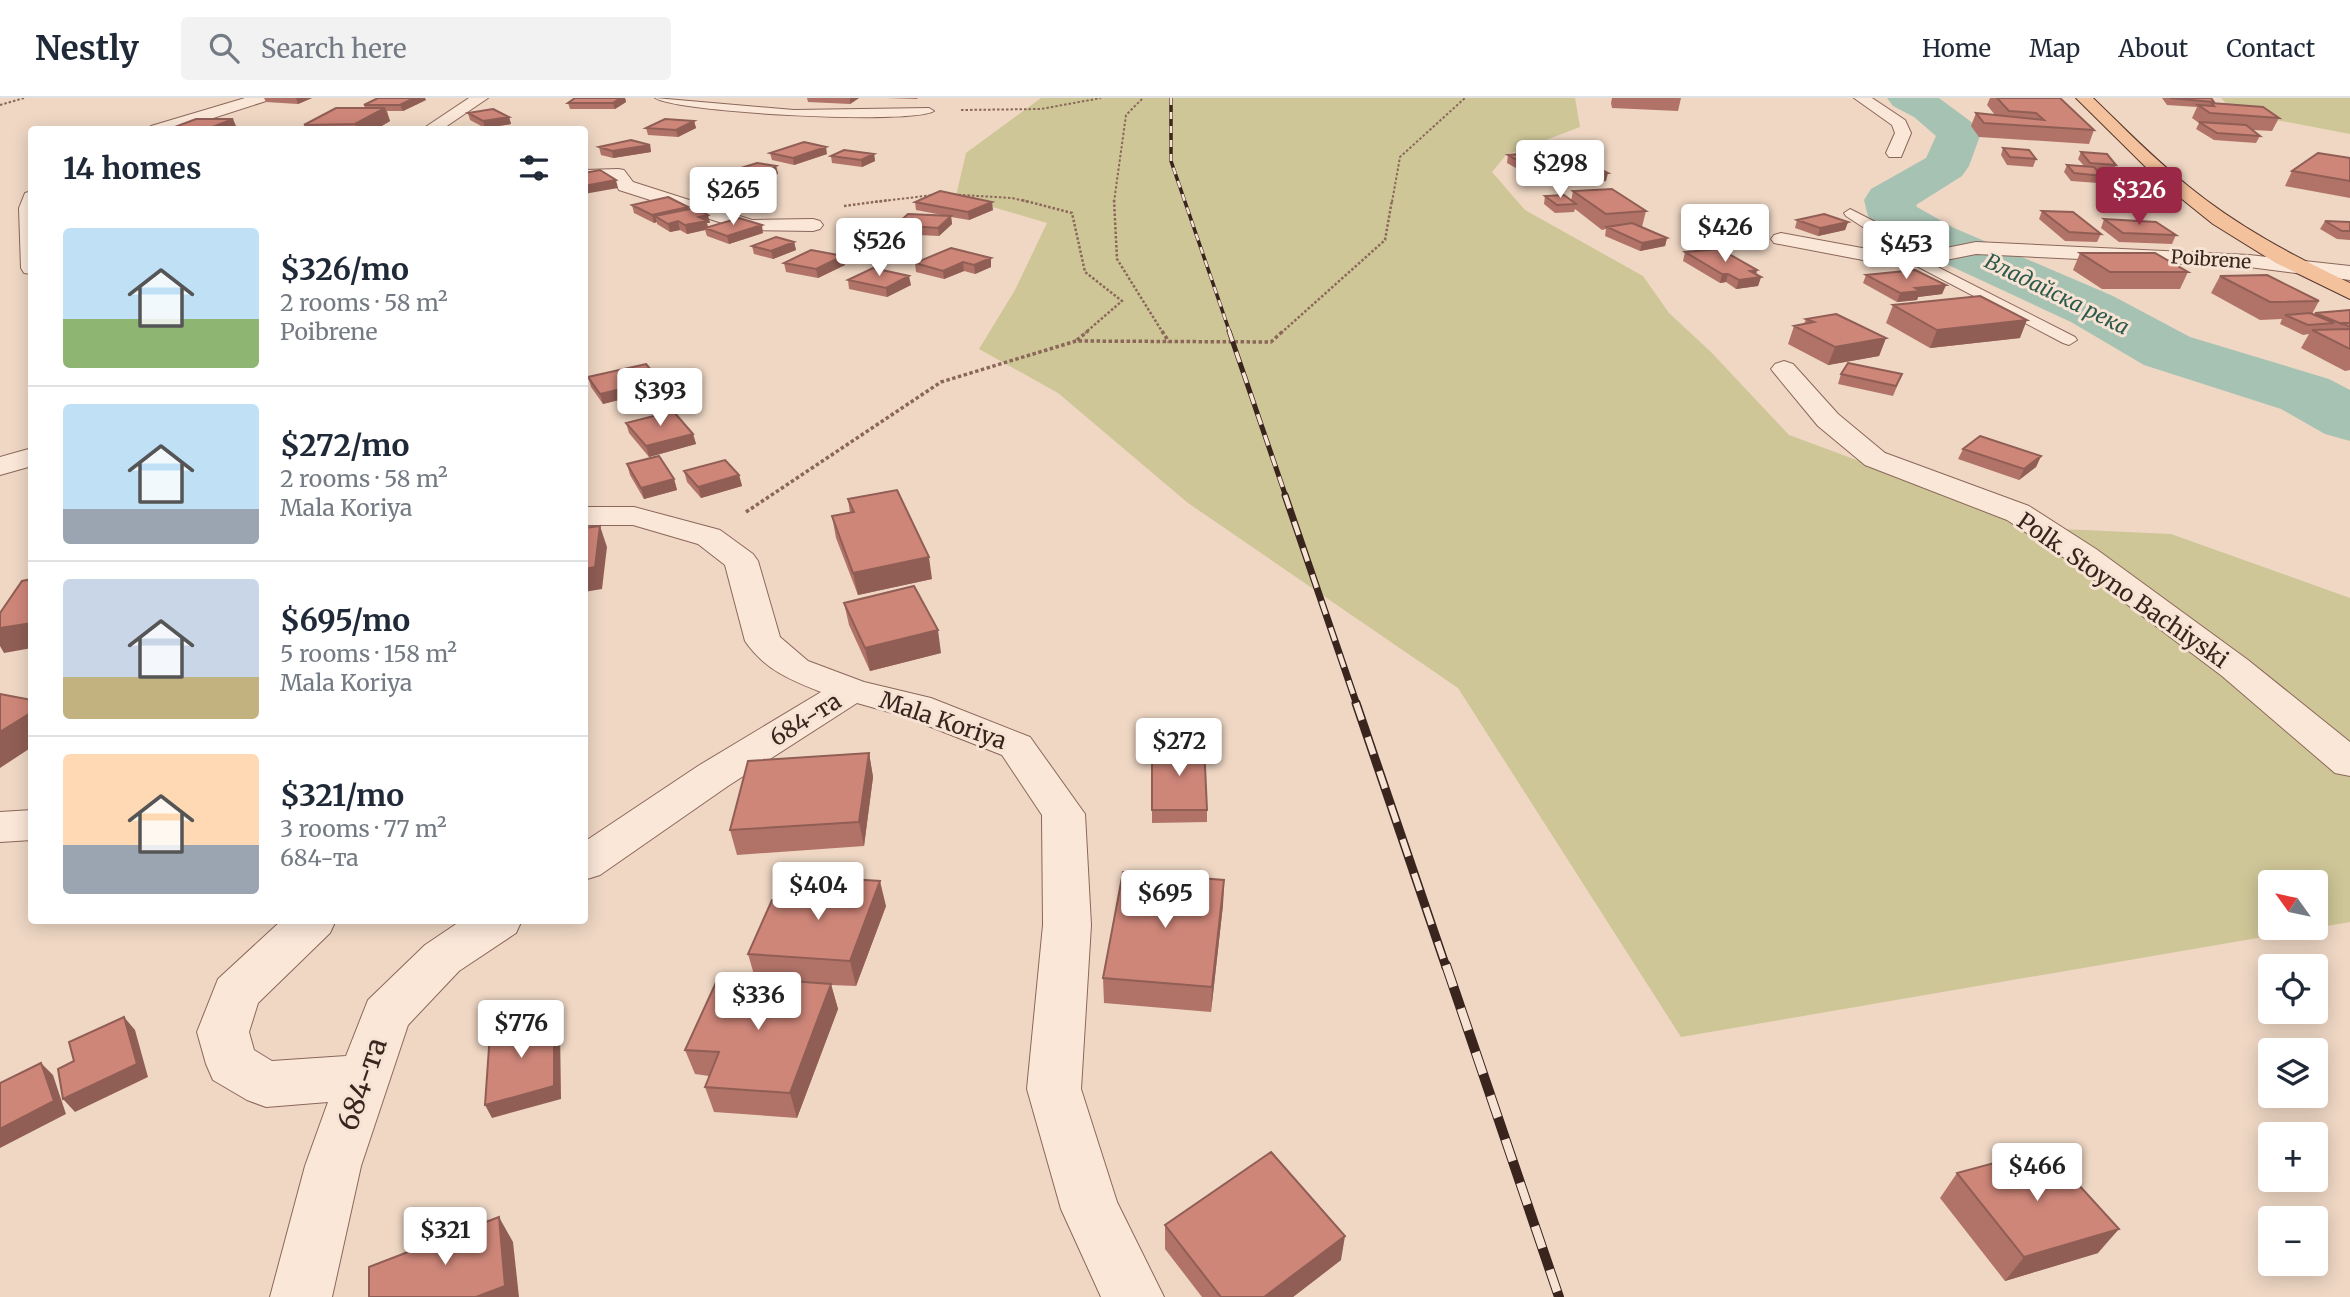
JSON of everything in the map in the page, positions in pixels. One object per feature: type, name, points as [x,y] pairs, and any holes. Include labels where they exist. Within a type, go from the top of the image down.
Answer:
[{"type":"main road","points":[[2084,98],[2180,190],[2298,267],[2350,292]]},
{"type":"street","points":[[170,126],[261,98]]},
{"type":"street","points":[[435,126],[480,98]]},
{"type":"street","points":[[1862,98],[1899,123],[1903,133],[1895,152]]},
{"type":"street","points":[[588,176],[618,174],[626,186],[751,226],[813,225]]},
{"type":"street","name":"Poibrene","points":[[1781,239],[1854,255],[1925,258],[1976,248],[2249,261],[2350,273]]},
{"type":"street","name":"Polk. Stoyno Bachiyski","points":[[1784,369],[1828,420],[1875,459],[2018,513],[2084,556],[2235,668],[2350,763]]},
{"type":"street","points":[[0,466],[28,458]]},
{"type":"street","name":"Mala Koriya","points":[[588,516],[634,516],[709,537],[741,561],[763,641],[795,669],[851,690],[917,707],[1016,746],[1063,814],[1067,925],[1054,1089],[1090,1209],[1133,1297]]},
{"type":"street","name":"684-та","points":[[588,861],[713,776],[851,690]]},
{"type":"street","points":[[0,827],[28,825]]},
{"type":"street","points":[[309,924],[236,993],[223,1032],[232,1064],[266,1084],[365,1077]]},
{"type":"street","name":"684-та","points":[[301,1297],[333,1166],[386,1015],[442,958],[493,924]]},
{"type":"lane","points":[[660,98],[765,112],[846,115],[929,111]]},
{"type":"lane","points":[[1850,213],[2069,340]]},
{"type":"path","points":[[10,98],[13,101]]},
{"type":"path","points":[[0,105],[24,98]]},
{"type":"path","points":[[929,111],[1041,109],[1101,98]]},
{"type":"path","points":[[1143,98],[1126,114],[1114,192],[1117,259],[1169,342]]},
{"type":"path","points":[[709,537],[940,382],[1076,341],[1271,342],[1385,240],[1400,156],[1465,98]]},
{"type":"path","points":[[842,207],[952,193],[1012,198],[1072,213],[1084,272],[1122,301],[1076,341]]},
{"type":"shaded area","points":[[1041,98],[1575,98],[1580,127],[1506,155],[1492,172],[1525,210],[1643,276],[1669,313],[1711,352],[1789,435],[2040,528],[2171,534],[2350,598],[2350,922],[2328,926],[2328,870],[2258,870],[2258,938],[1681,1037],[1458,688],[1188,503],[1058,393],[979,349],[1015,290],[1047,223],[956,196],[966,153]]},
{"type":"shaded area","points":[[2221,98],[2350,98],[2350,134],[2234,112]]},
{"type":"building","points":[[378,98],[414,98],[400,105],[364,105]]},
{"type":"building","points":[[575,98],[620,98],[613,103],[568,103]]},
{"type":"building","points":[[1997,98],[2060,98],[2094,130],[1984,123],[1976,113],[2044,120],[2036,113],[2009,111]]},
{"type":"building","points":[[2170,98],[2211,98],[2214,102]]},
{"type":"building","points":[[2211,103],[2263,107],[2279,118],[2210,113],[2198,105],[2214,106]]},
{"type":"building","points":[[336,108],[385,108],[355,124],[304,125]]},
{"type":"building","points":[[493,109],[509,117],[483,121],[468,113]]},
{"type":"building","points":[[196,119],[233,119],[215,126],[178,126]]},
{"type":"building","points":[[665,119],[694,121],[676,130],[646,128]]},
{"type":"building","points":[[2199,122],[2246,125],[2260,136],[2217,133]]},
{"type":"building","points":[[631,140],[650,145],[612,151],[599,147]]},
{"type":"building","points":[[804,142],[826,147],[793,158],[770,153]]},
{"type":"building","points":[[2003,148],[2029,150],[2036,159],[2010,157]]},
{"type":"building","points":[[844,150],[874,154],[861,160],[831,156]]},
{"type":"building","points":[[1547,152],[1562,159],[1553,160],[1565,166],[1533,169],[1508,155]]},
{"type":"building","points":[[2081,152],[2107,154],[2116,165],[2090,163]]},
{"type":"building","points":[[2318,153],[2350,158],[2350,181],[2292,171]]},
{"type":"building","points":[[1583,160],[1608,173],[1586,175],[1562,162]]},
{"type":"building","points":[[757,163],[776,166],[761,172],[741,168]]},
{"type":"building","points":[[2067,165],[2094,167],[2102,176],[2074,173]]},
{"type":"building","points":[[600,170],[616,180],[588,185],[588,172]]},
{"type":"building","points":[[737,178],[764,186],[720,198],[694,189]]},
{"type":"building","points":[[1612,189],[1646,211],[1606,214],[1573,191]]},
{"type":"building","points":[[940,191],[992,202],[968,212],[915,202]]},
{"type":"building","points":[[1564,195],[1576,204],[1557,205],[1545,196]]},
{"type":"building","points":[[668,197],[688,207],[652,215],[632,205]]},
{"type":"building","points":[[695,208],[708,215],[699,217],[707,221],[685,225],[678,221],[668,224],[655,216]]},
{"type":"building","points":[[2042,211],[2073,212],[2101,234],[2069,232]]},
{"type":"building","points":[[908,214],[951,216],[938,228],[896,225]]},
{"type":"building","points":[[1824,214],[1848,222],[1820,228],[1797,220]]},
{"type":"building","points":[[739,218],[762,225],[727,236],[705,228]]},
{"type":"building","points":[[2104,219],[2156,222],[2176,235],[2123,233]]},
{"type":"building","points":[[2325,221],[2350,222],[2350,231],[2342,231]]},
{"type":"building","points":[[1632,223],[1667,238],[1642,243],[1607,227]]},
{"type":"building","points":[[776,237],[794,242],[771,251],[752,246]]},
{"type":"building","points":[[951,248],[991,258],[974,265],[963,262],[943,271],[915,263]]},
{"type":"building","points":[[1720,249],[1757,270],[1750,271],[1761,277],[1739,280],[1722,274],[1685,252]]},
{"type":"building","points":[[811,250],[843,256],[816,269],[784,263]]},
{"type":"building","points":[[2080,253],[2155,253],[2188,272],[2110,272]]},
{"type":"building","points":[[873,268],[909,276],[886,288],[848,280]]},
{"type":"building","points":[[1915,270],[1946,285],[1915,288],[1920,291],[1900,293],[1866,275]]},
{"type":"building","points":[[2267,275],[2319,301],[2270,302],[2220,276]]},
{"type":"building","points":[[1980,296],[2027,320],[1937,330],[1893,305]]},
{"type":"building","points":[[2350,310],[2350,323],[2342,324],[2315,313]]},
{"type":"building","points":[[2310,313],[2334,323],[2308,325],[2285,315]]},
{"type":"building","points":[[1836,314],[1886,338],[1835,347],[1794,326],[1814,322],[1806,319]]},
{"type":"building","points":[[2350,329],[2350,349],[2312,330]]},
{"type":"building","points":[[1848,363],[1902,374],[1896,386],[1841,374]]},
{"type":"building","points":[[646,364],[659,380],[600,394],[588,377]]},
{"type":"building","points":[[673,411],[693,434],[646,446],[626,423]]},
{"type":"building","points":[[1980,436],[2041,456],[2024,469],[1963,449]]},
{"type":"building","points":[[659,456],[674,479],[641,488],[627,464]]},
{"type":"building","points":[[725,460],[739,475],[698,487],[684,471]]},
{"type":"building","points":[[897,490],[929,557],[853,573],[832,516],[854,512],[848,499]]},
{"type":"building","points":[[600,526],[595,567],[588,568],[588,528]]},
{"type":"building","points":[[28,580],[28,624],[0,628],[0,613],[22,581]]},
{"type":"building","points":[[914,586],[938,630],[865,648],[844,603]]},
{"type":"building","points":[[0,694],[28,699],[28,714],[0,732]]},
{"type":"building","points":[[1204,744],[1207,810],[1152,810],[1152,745]]},
{"type":"building","points":[[869,753],[859,822],[730,830],[748,761]]},
{"type":"building","points":[[1123,872],[1224,880],[1212,987],[1103,978]]},
{"type":"building","points":[[817,877],[880,881],[850,961],[748,954],[772,900],[807,902]]},
{"type":"building","points":[[719,976],[831,984],[790,1093],[705,1087],[719,1052],[685,1050]]},
{"type":"building","points":[[554,1016],[554,1086],[485,1105],[490,1033]]},
{"type":"building","points":[[124,1017],[137,1064],[63,1099],[58,1069],[74,1061],[69,1042]]},
{"type":"building","points":[[41,1063],[54,1101],[0,1129],[0,1083]]},
{"type":"building","points":[[2046,1149],[2119,1229],[2024,1257],[1957,1173]]},
{"type":"building","points":[[1271,1152],[1345,1236],[1264,1297],[1221,1297],[1165,1225]]},
{"type":"building","points":[[499,1217],[505,1286],[476,1297],[369,1297],[369,1267]]},
{"type":"waterway","name":"Владайска река","points":[[1907,98],[1928,108],[1959,133],[1946,166],[1889,200],[1894,216],[1935,239],[2092,309],[2167,351],[2305,394],[2350,419]]},
{"type":"railway","points":[[1171,98],[1171,161],[1230,333]]},
{"type":"railway","points":[[1229,331],[1286,497]]},
{"type":"railway","points":[[1285,495],[1357,705]]},
{"type":"railway","points":[[1356,703],[1446,967]]},
{"type":"railway","points":[[1446,965],[1559,1297]]}]
